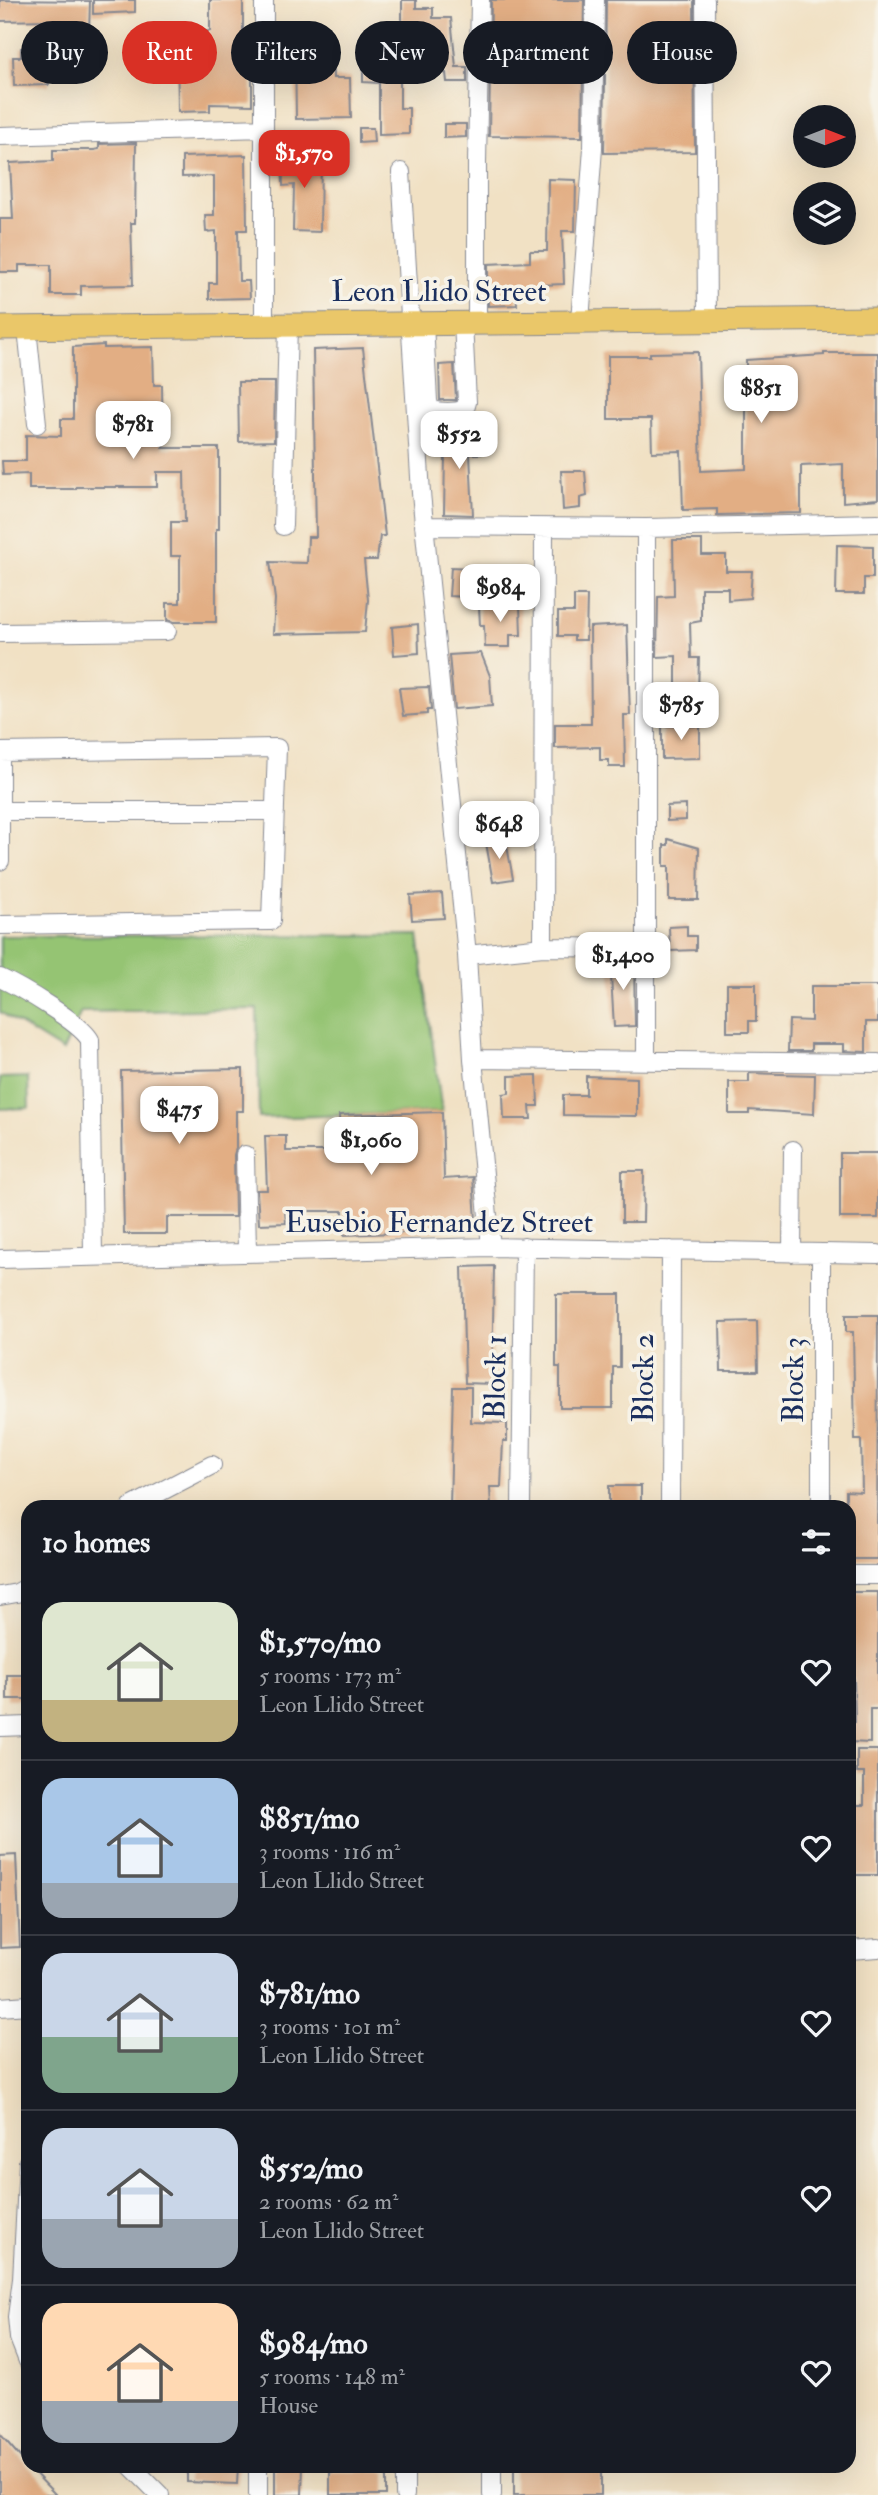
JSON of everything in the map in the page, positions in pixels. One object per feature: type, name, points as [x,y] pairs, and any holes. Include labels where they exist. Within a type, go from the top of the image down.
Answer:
[{"type":"main road","name":"Leon Llido Street","points":[[0,328],[878,319]]},
{"type":"street","points":[[264,0],[264,324]]},
{"type":"street","points":[[401,172],[428,401],[430,409],[435,411],[460,411],[465,409],[467,402],[480,0]]},
{"type":"street","points":[[580,321],[593,148],[595,0]]},
{"type":"street","points":[[705,0],[707,320]]},
{"type":"street","points":[[0,136],[264,128]]},
{"type":"street","points":[[417,323],[424,526],[467,955],[473,1059],[491,1247]]},
{"type":"street","points":[[283,526],[288,324]]},
{"type":"street","points":[[27,328],[37,424]]},
{"type":"street","points":[[424,526],[646,528],[878,523]]},
{"type":"street","points":[[543,947],[544,528]]},
{"type":"street","points":[[646,528],[646,1059]]},
{"type":"street","points":[[0,633],[167,631]]},
{"type":"street","points":[[0,861],[0,752],[277,748],[271,921],[0,925]]},
{"type":"street","points":[[0,811],[275,811]]},
{"type":"street","points":[[467,955],[543,947],[647,948]]},
{"type":"street","points":[[0,978],[17,986],[63,1017],[87,1034],[90,1040],[93,1256]]},
{"type":"street","points":[[473,1059],[878,1063]]},
{"type":"street","points":[[793,1150],[793,1253]]},
{"type":"street","points":[[245,1155],[247,1251]]},
{"type":"street","name":"Eusebio Fernandez Street","points":[[0,1259],[491,1247],[878,1254]]},
{"type":"street","name":"Block 1","points":[[521,1500],[524,1247]]},
{"type":"street","name":"Block 2","points":[[670,1500],[671,1250]]},
{"type":"street","name":"Block 3","points":[[821,1253],[821,1500]]},
{"type":"street","points":[[144,1500],[212,1465]]},
{"type":"street","points":[[856,1576],[878,1575]]},
{"type":"street","points":[[0,1596],[21,1591]]},
{"type":"street","points":[[0,1727],[21,1726]]},
{"type":"street","points":[[856,1950],[878,1948]]},
{"type":"street","points":[[0,2007],[21,2006]]},
{"type":"street","points":[[21,2298],[17,2317],[21,2343]]},
{"type":"street","points":[[138,2473],[160,2495]]},
{"type":"street","points":[[258,2473],[258,2495]]},
{"type":"street","points":[[405,2473],[405,2495]]},
{"type":"street","points":[[492,2473],[492,2495]]},
{"type":"green space","points":[[418,935],[442,1112],[259,1118],[257,1009],[81,1012],[63,1051],[0,1012],[0,936]]},
{"type":"green space","points":[[28,1077],[29,1108],[0,1109],[0,1078]]},
{"type":"building","points":[[0,0],[90,1],[89,21],[0,21]]},
{"type":"building","points":[[93,0],[135,0],[135,12],[93,14]]},
{"type":"building","points":[[210,0],[243,0],[243,21],[231,21],[231,84],[252,84],[252,105],[210,104],[210,111],[178,112],[178,84],[217,84],[217,21],[210,21]]},
{"type":"building","points":[[402,0],[416,0],[416,8],[433,8],[433,18],[451,18],[456,67],[463,67],[463,82],[449,82],[449,21],[402,21]]},
{"type":"building","points":[[491,0],[584,0],[584,21],[491,21]]},
{"type":"building","points":[[606,0],[694,0],[694,21],[627,21],[627,84],[695,84],[695,152],[604,153],[605,84],[613,84],[613,21],[606,21]]},
{"type":"building","points":[[13,57],[21,57],[21,84],[49,85],[14,86]]},
{"type":"building","points":[[341,78],[350,78],[351,118],[296,119],[296,84],[341,84]]},
{"type":"building","points":[[379,84],[400,84],[400,108],[409,108],[409,134],[379,135]]},
{"type":"building","points":[[490,84],[583,84],[582,137],[489,136]]},
{"type":"building","points":[[444,124],[466,124],[466,137],[444,138]]},
{"type":"building","points":[[359,128],[373,128],[374,142],[359,143]]},
{"type":"building","points":[[136,143],[135,223],[131,223],[133,285],[81,286],[81,295],[51,295],[51,265],[19,265],[19,272],[0,272],[0,219],[13,219],[10,163],[53,161],[53,150],[94,150],[99,149],[99,144]]},
{"type":"building","points":[[246,155],[247,230],[238,230],[239,281],[249,281],[250,298],[209,299],[209,283],[216,283],[216,231],[206,232],[205,215],[214,215],[214,176],[182,177],[182,157]]},
{"type":"building","points":[[282,155],[321,155],[320,232],[293,231],[294,185],[283,186]]},
{"type":"building","points":[[548,179],[576,180],[575,231],[562,231],[564,284],[516,286],[517,305],[488,306],[488,264],[530,262],[530,251],[547,251]]},
{"type":"building","points":[[104,345],[104,348],[153,347],[154,385],[162,385],[163,448],[219,448],[216,622],[167,620],[167,603],[180,603],[180,556],[171,556],[171,522],[185,522],[184,472],[157,472],[157,487],[76,489],[29,489],[29,474],[3,475],[2,461],[26,461],[26,435],[61,436],[61,419],[73,419],[73,347]]},
{"type":"building","points":[[363,348],[385,536],[380,536],[377,560],[364,560],[368,600],[365,632],[273,634],[275,599],[270,562],[307,563],[308,537],[316,537],[313,350]]},
{"type":"building","points":[[698,352],[701,471],[746,469],[746,360],[824,353],[878,353],[878,499],[843,502],[843,464],[801,466],[801,513],[717,515],[717,509],[683,510],[681,451],[652,452],[651,419],[608,419],[608,356]]},
{"type":"building","points":[[454,364],[456,400],[440,400],[439,365]]},
{"type":"building","points":[[238,382],[275,382],[274,441],[239,442]]},
{"type":"building","points":[[480,432],[481,454],[470,454],[473,515],[444,514],[445,455],[441,456],[440,433]]},
{"type":"building","points":[[561,471],[585,471],[587,496],[580,498],[580,508],[563,510]]},
{"type":"building","points":[[673,540],[702,540],[702,555],[726,555],[726,571],[752,571],[750,598],[728,600],[728,588],[701,588],[701,621],[690,623],[691,658],[699,658],[698,694],[676,694],[676,656],[657,657],[658,597],[674,596]]},
{"type":"building","points":[[837,545],[873,546],[873,578],[864,578],[864,594],[836,594]]},
{"type":"building","points":[[451,567],[486,569],[484,598],[449,596]]},
{"type":"building","points":[[574,596],[587,596],[586,640],[574,640],[574,636],[558,636],[558,612],[574,612]]},
{"type":"building","points":[[520,605],[521,635],[510,635],[510,647],[485,647],[484,625],[480,625],[479,606]]},
{"type":"building","points":[[418,624],[419,653],[394,655],[392,627]]},
{"type":"building","points":[[627,625],[630,715],[624,715],[625,767],[609,767],[609,760],[600,760],[600,747],[555,748],[555,724],[591,724],[590,627]]},
{"type":"building","points":[[481,653],[490,676],[492,706],[454,709],[449,655]]},
{"type":"building","points":[[429,687],[431,710],[427,710],[427,714],[403,716],[399,688]]},
{"type":"building","points":[[662,726],[700,726],[700,758],[662,759]]},
{"type":"building","points":[[686,805],[686,820],[667,821],[667,806]]},
{"type":"building","points":[[668,839],[699,848],[698,900],[669,900],[669,866],[664,866],[664,845],[668,845]]},
{"type":"building","points":[[506,840],[513,879],[493,882],[486,843]]},
{"type":"building","points":[[442,893],[444,918],[412,920],[410,895]]},
{"type":"building","points":[[687,926],[687,936],[696,936],[696,950],[670,951],[669,927]]},
{"type":"building","points":[[610,959],[634,959],[635,1026],[614,1027]]},
{"type":"building","points":[[727,984],[756,984],[756,1021],[749,1021],[749,1032],[727,1032]]},
{"type":"building","points":[[811,986],[878,986],[878,1022],[866,1022],[866,1052],[844,1051],[844,1044],[811,1044],[811,1051],[788,1051],[789,1020],[811,1021]]},
{"type":"building","points":[[243,1069],[243,1111],[236,1111],[235,1217],[167,1217],[167,1234],[124,1234],[121,1071]]},
{"type":"building","points":[[749,1073],[815,1075],[814,1114],[749,1110],[749,1114],[729,1114],[729,1082],[749,1082]]},
{"type":"building","points":[[537,1075],[538,1106],[530,1106],[531,1119],[504,1119],[503,1094],[509,1093],[509,1076]]},
{"type":"building","points":[[586,1076],[637,1078],[637,1116],[563,1115],[563,1095],[586,1095]]},
{"type":"building","points":[[442,1112],[444,1179],[473,1177],[476,1220],[445,1222],[446,1231],[344,1235],[343,1211],[285,1211],[286,1223],[259,1224],[257,1190],[267,1190],[265,1136],[286,1136],[286,1151],[341,1151],[339,1115]]},
{"type":"building","points":[[840,1153],[878,1153],[878,1218],[840,1218]]},
{"type":"building","points":[[622,1171],[644,1171],[643,1222],[622,1222]]},
{"type":"building","points":[[494,1266],[492,1384],[465,1383],[462,1267]]},
{"type":"building","points":[[556,1294],[620,1294],[620,1367],[613,1367],[613,1408],[560,1408],[560,1367],[556,1367]]},
{"type":"building","points":[[846,1315],[878,1315],[877,1559],[856,1559],[856,1500],[846,1500],[846,1491],[862,1492],[861,1440],[855,1440],[853,1332],[846,1332]]},
{"type":"building","points":[[757,1321],[758,1371],[721,1371],[720,1322]]},
{"type":"building","points":[[453,1387],[471,1387],[471,1422],[507,1423],[507,1441],[503,1441],[501,1487],[490,1487],[491,1500],[450,1500]]},
{"type":"building","points":[[609,1486],[641,1486],[641,1500],[609,1500]]},
{"type":"building","points":[[856,1592],[878,1592],[878,1709],[870,1709],[870,1743],[856,1742]]},
{"type":"building","points":[[7,1675],[21,1675],[21,1699],[7,1699]]},
{"type":"building","points":[[857,1750],[878,1750],[878,1875],[856,1875],[856,1805],[864,1805],[864,1773],[857,1773]]},
{"type":"building","points":[[16,1855],[20,1947],[0,1948],[0,1856]]},
{"type":"building","points":[[0,2434],[21,2458],[21,2473],[35,2473],[56,2495],[0,2495]]},
{"type":"building","points":[[187,2473],[238,2473],[237,2484],[187,2482]]},
{"type":"building","points":[[275,2473],[303,2473],[302,2495],[275,2495]]},
{"type":"building","points":[[330,2473],[386,2473],[386,2495],[330,2495]]},
{"type":"building","points":[[514,2473],[601,2473],[601,2495],[514,2495]]}]
